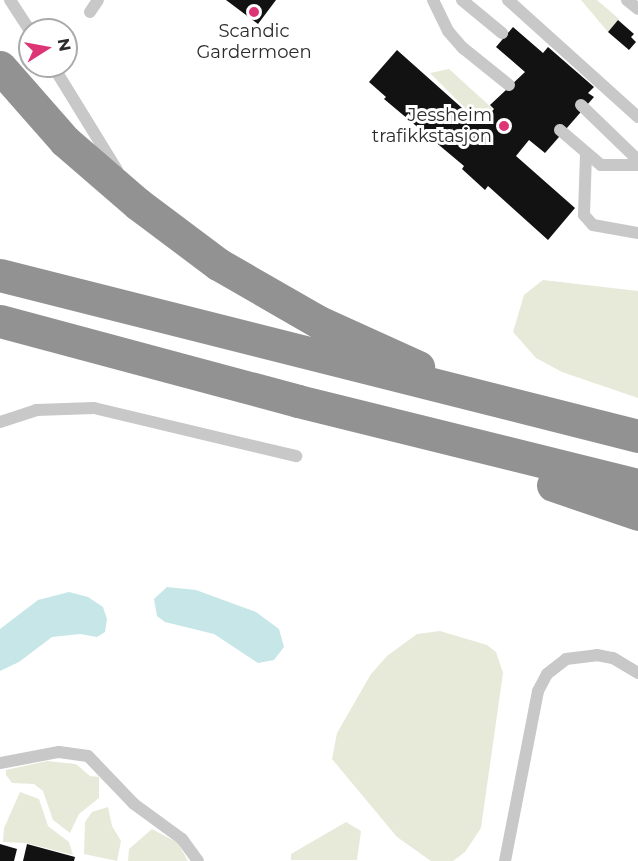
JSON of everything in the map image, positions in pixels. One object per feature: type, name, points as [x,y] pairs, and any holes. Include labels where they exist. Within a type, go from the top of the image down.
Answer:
[{"type":"highway","points":[[0,67],[65,141],[138,204],[218,264],[319,322],[496,402]]},
{"type":"highway","points":[[0,274],[496,402],[638,436]]},
{"type":"highway","points":[[0,321],[491,451],[638,485]]},
{"type":"highway","points":[[491,451],[551,485],[638,514]]},
{"type":"lane","points":[[10,0],[22,18]]},
{"type":"lane","points":[[90,12],[98,0]]},
{"type":"lane","points":[[433,0],[448,31],[463,48],[509,85]]},
{"type":"lane","points":[[462,0],[501,33]]},
{"type":"lane","points":[[508,0],[638,117]]},
{"type":"lane","points":[[627,0],[638,9]]},
{"type":"lane","points":[[60,78],[138,204]]},
{"type":"lane","points":[[581,105],[638,160]]},
{"type":"lane","points":[[560,130],[585,154],[610,167],[638,165]]},
{"type":"lane","points":[[585,154],[582,207],[588,221],[638,233]]},
{"type":"lane","points":[[0,422],[36,410],[94,408],[296,456]]},
{"type":"lane","points":[[505,861],[538,691],[547,674],[566,658],[597,655],[613,658],[638,673]]},
{"type":"lane","points":[[0,763],[31,754],[88,756],[134,804],[182,839],[198,861]]},
{"type":"green space","points":[[581,0],[597,0],[619,19],[608,32]]},
{"type":"green space","points":[[449,69],[492,108],[480,123],[430,73]]},
{"type":"green space","points":[[543,280],[638,291],[638,398],[562,372],[536,358],[513,332],[524,295]]},
{"type":"green space","points":[[440,631],[487,645],[496,652],[503,673],[481,828],[465,852],[453,861],[431,861],[397,837],[332,759],[337,733],[371,674],[387,656],[417,634]]},
{"type":"green space","points":[[47,761],[76,764],[90,776],[99,777],[99,798],[79,814],[70,833],[53,820],[43,791],[34,784],[12,783],[6,775],[6,770]]},
{"type":"green space","points":[[20,792],[39,799],[48,826],[69,842],[73,855],[26,843],[3,842],[4,828]]},
{"type":"green space","points":[[108,807],[112,826],[121,841],[117,861],[84,854],[85,822],[92,812]]},
{"type":"green space","points":[[346,822],[361,831],[357,860],[291,860],[291,854]]},
{"type":"green space","points":[[152,829],[178,843],[188,861],[128,861],[129,849]]},
{"type":"water","points":[[167,587],[196,590],[256,612],[279,629],[284,647],[274,660],[258,663],[214,634],[165,622],[157,616],[154,599]]},
{"type":"water","points":[[69,592],[88,597],[103,607],[107,619],[105,632],[97,637],[80,634],[52,637],[19,662],[0,671],[0,629],[38,600]]},
{"type":"building","name":"Scandic Gardermoen","points":[[226,0],[276,0],[258,24]]},
{"type":"building","points":[[618,20],[634,34],[631,37],[636,42],[629,50],[608,32]]},
{"type":"building","points":[[513,27],[543,53],[548,47],[594,87],[588,93],[594,97],[545,153],[529,140],[516,156],[575,208],[548,240],[488,186],[485,190],[462,169],[464,166],[384,99],[386,97],[369,82],[397,50],[480,124],[494,109],[490,105],[525,72],[496,47]]},
{"type":"building","points":[[0,844],[17,849],[14,861],[0,861]]},
{"type":"building","points":[[27,844],[75,857],[74,861],[23,861]]},
{"type":"place","name":"Scandic Gardermoen","points":[[254,12]]},
{"type":"place","name":"Jessheim trafikkstasjon","points":[[504,126]]}]
